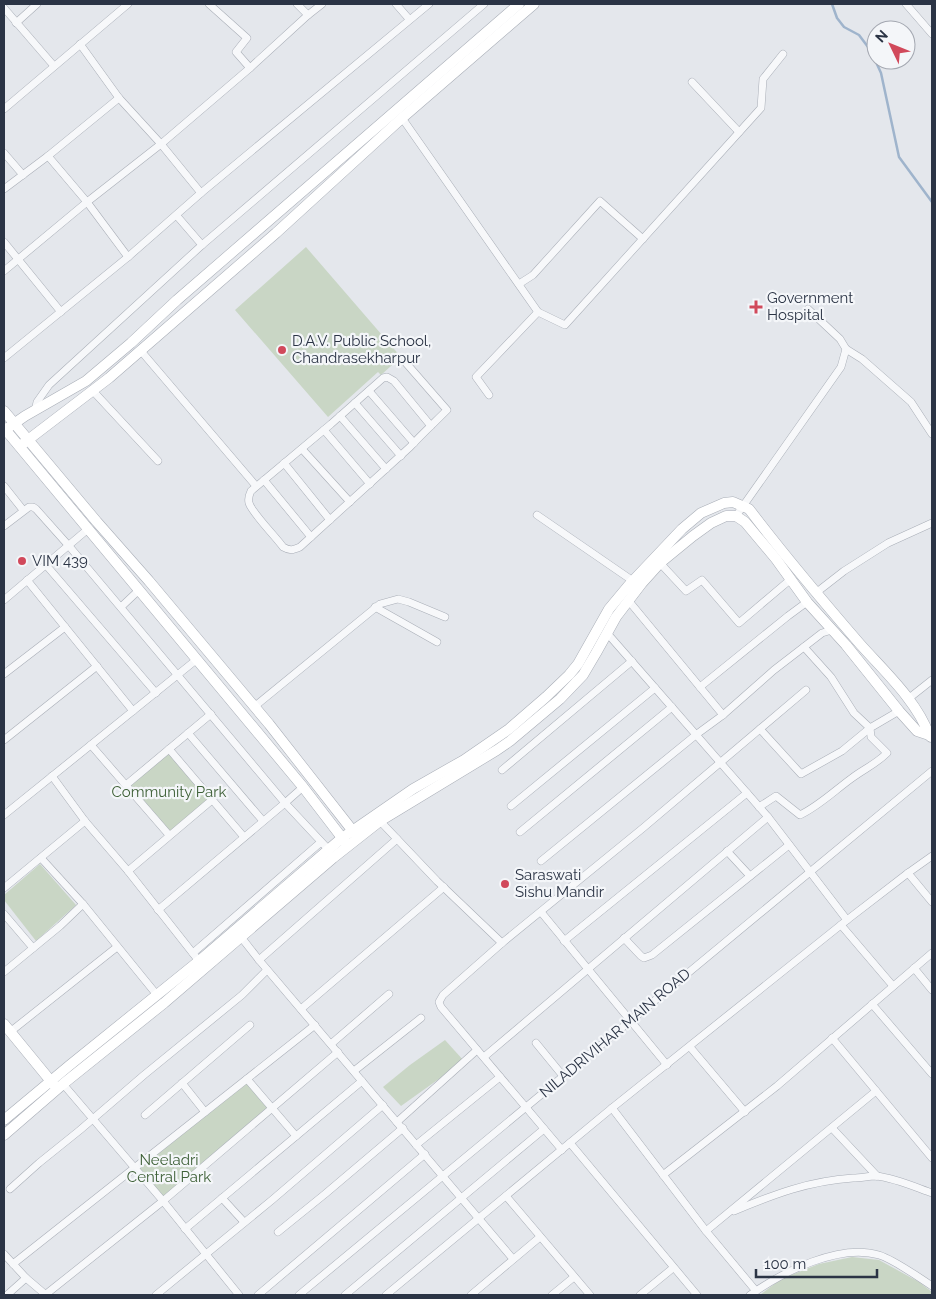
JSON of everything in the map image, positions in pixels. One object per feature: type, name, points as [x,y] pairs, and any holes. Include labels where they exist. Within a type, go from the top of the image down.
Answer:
[{"type":"street","points":[[16,23],[37,4]]},
{"type":"street","points":[[114,4],[119,11]]},
{"type":"street","points":[[4,109],[128,4]]},
{"type":"street","points":[[209,4],[247,38],[236,52],[250,68]]},
{"type":"street","points":[[297,4],[308,15]]},
{"type":"street","points":[[4,272],[87,202],[161,144],[322,4]]},
{"type":"street","points":[[396,4],[409,19]]},
{"type":"street","points":[[4,358],[62,312],[429,4]]},
{"type":"street","points":[[35,411],[37,402],[49,385],[202,245],[484,4]]},
{"type":"street","points":[[355,834],[254,707],[149,581],[24,443],[4,429],[86,381],[519,4]]},
{"type":"street","points":[[24,443],[141,351],[276,233],[402,118],[534,4]]},
{"type":"street","points":[[906,4],[932,34]]},
{"type":"street","points":[[4,8],[54,66]]},
{"type":"street","points":[[80,44],[119,98],[202,193]]},
{"type":"street","points":[[402,118],[538,312],[565,325],[761,108],[763,79],[783,54]]},
{"type":"street","points":[[692,82],[740,132]]},
{"type":"street","points":[[4,189],[119,98]]},
{"type":"street","points":[[4,153],[23,175]]},
{"type":"street","points":[[48,156],[87,202],[128,257]]},
{"type":"street","points":[[519,284],[533,275],[600,201],[642,239]]},
{"type":"street","points":[[177,216],[202,245]]},
{"type":"street","points":[[4,242],[62,312]]},
{"type":"street","points":[[808,309],[840,339],[846,349],[862,359],[911,402],[932,434]]},
{"type":"street","points":[[490,395],[476,377],[538,312]]},
{"type":"street","points":[[736,516],[841,367],[846,349]]},
{"type":"street","points":[[141,351],[256,486]]},
{"type":"street","points":[[406,363],[447,410],[431,426],[401,456],[300,547],[293,550],[283,547],[249,504],[248,497],[256,486],[387,376],[431,426]]},
{"type":"street","points":[[93,390],[158,461]]},
{"type":"street","points":[[369,391],[414,443]]},
{"type":"street","points":[[355,403],[401,456]]},
{"type":"street","points":[[4,411],[16,426],[24,443],[88,529],[303,787],[345,842]]},
{"type":"street","points":[[340,416],[386,469]]},
{"type":"street","points":[[324,430],[370,484]]},
{"type":"street","points":[[302,449],[350,502]]},
{"type":"street","points":[[284,463],[330,520]]},
{"type":"street","points":[[264,480],[311,537]]},
{"type":"street","points":[[4,486],[23,510]]},
{"type":"street","points":[[196,957],[219,950],[241,937],[355,834],[413,789],[464,760],[509,729],[569,675],[578,664],[609,609],[682,529],[701,513],[724,503],[733,502],[748,509],[908,699],[931,736]]},
{"type":"street","points":[[4,526],[23,510],[29,507],[36,509],[70,546],[285,803],[324,846]]},
{"type":"street","points":[[537,515],[633,581]]},
{"type":"street","points":[[355,834],[380,821],[497,750],[560,699],[583,675],[616,617],[660,563],[711,523],[726,516],[736,516],[745,522],[808,602],[917,732],[931,736]]},
{"type":"street","points":[[817,592],[844,571],[888,543],[932,523]]},
{"type":"street","points":[[4,600],[88,529]]},
{"type":"street","points":[[104,549],[114,541]]},
{"type":"street","points":[[660,563],[686,591],[702,580],[739,623],[791,579]]},
{"type":"street","points":[[46,565],[156,693]]},
{"type":"street","points":[[27,580],[133,711]]},
{"type":"street","points":[[121,607],[139,590]]},
{"type":"street","points":[[254,707],[380,604],[398,599],[445,617]]},
{"type":"street","points":[[628,600],[723,715]]},
{"type":"street","points":[[700,687],[808,602]]},
{"type":"street","points":[[375,607],[437,642]]},
{"type":"street","points":[[4,674],[65,627]]},
{"type":"street","points":[[541,860],[723,715],[774,670],[822,633],[832,630]]},
{"type":"street","points":[[607,633],[768,817],[847,920]]},
{"type":"street","points":[[759,807],[776,796],[800,815],[810,811],[853,778],[877,763],[887,753],[871,738],[870,728],[854,713],[831,677],[804,647]]},
{"type":"street","points":[[4,815],[196,660]]},
{"type":"street","points":[[502,770],[632,661]]},
{"type":"street","points":[[4,740],[97,666]]},
{"type":"street","points":[[908,699],[932,680]]},
{"type":"street","points":[[511,806],[655,688]]},
{"type":"street","points":[[562,1150],[441,1007],[439,1002],[443,995],[502,943],[644,828],[806,690]]},
{"type":"street","points":[[520,832],[672,707]]},
{"type":"street","points":[[760,729],[801,774],[842,751],[870,728],[899,711]]},
{"type":"street","points":[[126,785],[211,714]]},
{"type":"street","points":[[188,733],[263,821]]},
{"type":"street","points":[[92,744],[170,835]]},
{"type":"street","points":[[169,749],[244,837]]},
{"type":"street","name":"NILADRIVIHAR MAIN ROAD","points":[[299,1295],[932,771]]},
{"type":"street","points":[[52,776],[196,957]]},
{"type":"street","points":[[158,910],[303,787]]},
{"type":"street","points":[[564,941],[747,793]]},
{"type":"street","points":[[128,871],[212,800]]},
{"type":"street","points":[[484,1057],[768,817]]},
{"type":"street","points":[[4,888],[86,821]]},
{"type":"street","points":[[380,821],[502,943]]},
{"type":"street","points":[[259,960],[397,839]]},
{"type":"street","points":[[4,1134],[157,995],[196,957],[324,846],[345,842]]},
{"type":"street","points":[[624,938],[640,956],[644,958],[652,955],[789,845]]},
{"type":"street","points":[[4,1120],[57,1085],[164,1003],[324,846]]},
{"type":"street","points":[[727,851],[750,876]]},
{"type":"street","points":[[386,1295],[612,1108],[847,920],[932,856]]},
{"type":"street","points":[[41,858],[83,904],[157,995]]},
{"type":"street","points":[[908,873],[932,902]]},
{"type":"street","points":[[301,1010],[444,887]]},
{"type":"street","points":[[4,972],[60,926],[83,904]]},
{"type":"street","points":[[540,912],[667,1065]]},
{"type":"street","points":[[4,914],[33,948]]},
{"type":"street","points":[[841,925],[893,986]]},
{"type":"street","points":[[241,937],[513,1259]]},
{"type":"street","points":[[117,946],[7,1028],[57,1085],[93,1119],[240,1295]]},
{"type":"street","points":[[663,1175],[777,1086],[932,953]]},
{"type":"street","points":[[914,968],[932,990]]},
{"type":"street","points":[[10,1189],[268,970]]},
{"type":"street","points":[[330,1044],[389,994]]},
{"type":"street","points":[[872,1004],[932,1074]]},
{"type":"street","points":[[354,1071],[422,1018]]},
{"type":"street","points":[[145,1115],[250,1025]]},
{"type":"street","points":[[13,1264],[315,1026]]},
{"type":"street","points":[[832,1038],[931,1153]]},
{"type":"street","points":[[536,1043],[562,1076]]},
{"type":"street","points":[[690,1047],[745,1112]]},
{"type":"street","points":[[397,1122],[477,1050]]},
{"type":"street","points":[[4,1254],[26,1278],[46,1295],[163,1201],[338,1052]]},
{"type":"street","points":[[416,1145],[500,1077]]},
{"type":"street","points":[[247,1079],[296,1136]]},
{"type":"street","points":[[185,1229],[362,1081]]},
{"type":"street","points":[[182,1083],[205,1112]]},
{"type":"street","points":[[706,1231],[876,1091]]},
{"type":"street","points":[[156,1295],[383,1105]]},
{"type":"street","points":[[612,1108],[753,1293],[793,1270],[820,1260],[839,1255],[866,1252],[882,1256],[932,1286]]},
{"type":"street","points":[[278,1232],[403,1128]]},
{"type":"street","points":[[832,1128],[876,1176]]},
{"type":"street","points":[[345,1295],[544,1130]]},
{"type":"street","points":[[570,1143],[697,1295]]},
{"type":"street","points":[[258,1295],[425,1154]]},
{"type":"street","points":[[725,1216],[766,1198],[820,1182],[876,1176],[895,1180],[932,1193]]},
{"type":"street","points":[[506,1196],[590,1295]]},
{"type":"street","points":[[222,1198],[244,1222]]},
{"type":"street","points":[[471,1295],[540,1237]]},
{"type":"street","points":[[640,1295],[674,1268]]},
{"type":"street","points":[[552,1295],[574,1277]]},
{"type":"street","points":[[7,1295],[26,1278]]},
{"type":"green space","points":[[306,247],[401,357],[381,375],[378,372],[328,417],[235,310]]},
{"type":"green space","name":"Community Park","points":[[169,749],[212,800],[169,835],[126,785]]},
{"type":"green space","points":[[40,864],[76,905],[36,941],[4,900],[4,895]]},
{"type":"green space","points":[[445,1040],[464,1061],[401,1106],[383,1087]]},
{"type":"green space","name":"Neeladri Central Park","points":[[247,1079],[272,1108],[163,1201],[135,1168]]},
{"type":"green space","points":[[852,1257],[879,1260],[919,1282],[932,1292],[932,1295],[760,1295],[781,1279],[819,1264]]},
{"type":"waterway","points":[[832,4],[837,18],[844,27],[859,35],[871,51],[881,73],[899,157],[932,202]]},
{"type":"place","name":"Government Hospital","points":[[756,307]]},
{"type":"place","name":"D.A.V. Public School, Chandrasekharpur","points":[[282,350]]},
{"type":"place","name":"VIM 439","points":[[22,561]]},
{"type":"place","name":"Saraswati Sishu Mandir","points":[[505,884]]}]
